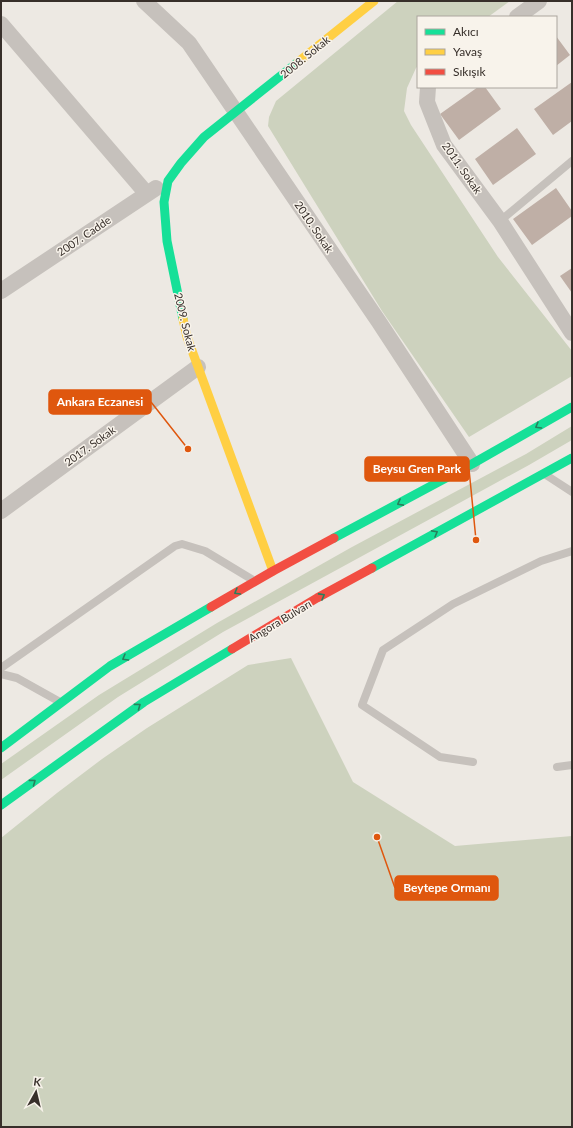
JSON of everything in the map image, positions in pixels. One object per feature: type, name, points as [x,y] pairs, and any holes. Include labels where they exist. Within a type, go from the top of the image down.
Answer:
[{"type":"main road","name":"2008. Sokak","points":[[236,112],[374,1]]},
{"type":"main road","name":"2009. Sokak","points":[[236,112],[204,137],[180,163],[168,181],[164,202],[167,241],[187,337],[274,571]]},
{"type":"main road","points":[[1,748],[110,666],[274,571],[472,464],[572,407]]},
{"type":"main road","name":"Angora Bulvarı","points":[[1,805],[144,702],[317,598],[572,458]]},
{"type":"street","name":"2010. Sokak","points":[[144,1],[189,43],[379,322],[472,464]]},
{"type":"street","points":[[518,16],[539,1]]},
{"type":"street","points":[[1,24],[147,194]]},
{"type":"street","name":"2011. Sokak","points":[[428,88],[426,102],[444,145],[500,222],[572,334]]},
{"type":"street","name":"2007. Cadde","points":[[1,291],[168,181]]},
{"type":"street","name":"2017. Sokak","points":[[1,511],[198,367]]},
{"type":"lane","points":[[500,222],[572,161]]},
{"type":"lane","points":[[544,474],[572,492]]},
{"type":"lane","points":[[1,668],[175,546],[182,544],[205,551],[256,582]]},
{"type":"lane","points":[[473,762],[440,758],[362,705],[383,650],[453,604],[541,561],[572,551]]},
{"type":"lane","points":[[1,674],[17,678],[61,703]]},
{"type":"lane","points":[[557,767],[572,765]]},
{"type":"green space","points":[[398,1],[510,1],[489,16],[417,16],[417,67],[407,88],[404,111],[411,125],[498,257],[572,351],[572,376],[469,437],[382,311],[268,126],[269,117],[276,101]]},
{"type":"green space","points":[[572,426],[572,440],[223,632],[118,697],[1,780],[1,764],[99,695],[217,623],[352,547],[526,454]]},
{"type":"green space","points":[[291,658],[353,782],[455,846],[572,836],[572,1127],[1,1127],[1,838],[102,759],[147,728],[248,665]]},
{"type":"building","points":[[557,37],[570,55],[557,65]]},
{"type":"building","points":[[572,82],[572,121],[553,135],[534,109]]},
{"type":"building","points":[[477,88],[486,88],[501,109],[459,140],[440,114]]},
{"type":"building","points":[[517,128],[536,154],[493,185],[475,159]]},
{"type":"building","points":[[556,188],[572,211],[572,216],[532,245],[513,219]]},
{"type":"building","points":[[572,268],[572,293],[560,276]]},
{"type":"traffic: fast","points":[[183,319],[167,241],[164,202],[168,181],[181,163],[204,137],[298,62]]},
{"type":"traffic: fast","points":[[334,538],[472,464],[572,407]]},
{"type":"traffic: fast","points":[[372,568],[572,458]]},
{"type":"traffic: fast","points":[[1,748],[110,666],[211,607]]},
{"type":"traffic: fast","points":[[1,805],[144,702],[232,649]]},
{"type":"traffic: slow","points":[[298,62],[374,1]]},
{"type":"traffic: slow","points":[[183,319],[187,337],[273,571]]},
{"type":"traffic: jam","points":[[211,607],[334,538]]},
{"type":"traffic: jam","points":[[232,649],[317,598],[372,568]]},
{"type":"place","name":"Ankara Eczanesi","points":[[188,449]]},
{"type":"place","name":"Beysu Gren Park","points":[[476,540]]},
{"type":"place","name":"Beytepe Ormanı","points":[[377,837]]}]
